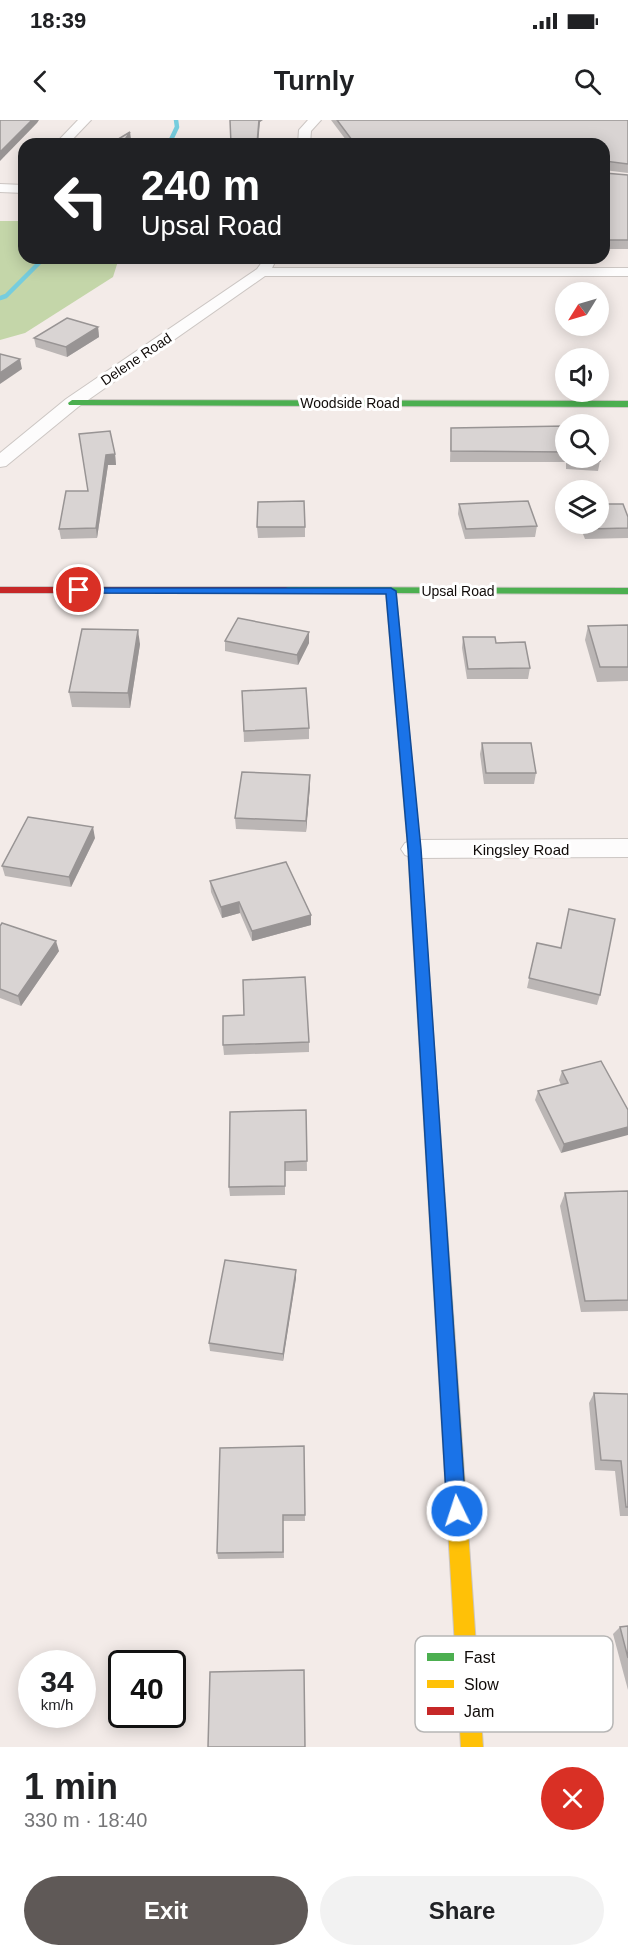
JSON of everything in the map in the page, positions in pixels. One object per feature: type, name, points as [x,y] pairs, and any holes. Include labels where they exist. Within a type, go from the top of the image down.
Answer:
[{"type":"street","points":[[67,138],[85,120]]},
{"type":"street","points":[[304,138],[304,130],[315,120]]},
{"type":"street","name":"Delene Road","points":[[0,462],[72,403],[262,272],[268,264]]},
{"type":"street","points":[[262,272],[628,272]]},
{"type":"street","name":"Woodside Road","points":[[72,403],[628,404]]},
{"type":"street","name":"Upsal Road","points":[[0,590],[628,591]]},
{"type":"street","points":[[391,591],[414,849],[465,1636]]},
{"type":"street","name":"Kingsley Road","points":[[414,849],[628,848]]},
{"type":"street","points":[[471,1732],[472,1747]]},
{"type":"green space","points":[[0,221],[18,221],[18,264],[117,264],[113,277],[25,333],[0,340]]},
{"type":"building","points":[[0,120],[32,120],[0,152]]},
{"type":"building","points":[[230,120],[259,120],[258,138],[231,138]]},
{"type":"building","points":[[337,120],[628,120],[628,164],[610,162],[610,138],[350,138]]},
{"type":"building","points":[[610,174],[628,175],[628,240],[610,240]]},
{"type":"building","points":[[67,318],[98,327],[66,347],[34,338]]},
{"type":"building","points":[[0,354],[20,359],[0,373]]},
{"type":"building","points":[[555,426],[555,452],[451,451],[451,428]]},
{"type":"building","points":[[110,431],[115,454],[106,455],[96,528],[59,529],[66,491],[88,491],[79,434]]},
{"type":"building","points":[[304,501],[305,527],[257,527],[258,502]]},
{"type":"building","points":[[528,501],[537,526],[466,529],[459,504]]},
{"type":"building","points":[[609,504],[623,504],[628,517],[628,528],[609,528]]},
{"type":"building","points":[[238,618],[309,632],[297,655],[225,641]]},
{"type":"building","points":[[628,625],[628,667],[600,667],[588,626]]},
{"type":"building","points":[[82,629],[138,630],[128,693],[69,692]]},
{"type":"building","points":[[463,637],[495,637],[496,643],[525,642],[530,668],[468,669]]},
{"type":"building","points":[[306,688],[309,728],[244,731],[242,691]]},
{"type":"building","points":[[482,743],[531,743],[536,773],[486,773]]},
{"type":"building","points":[[242,772],[310,775],[306,821],[235,818]]},
{"type":"building","points":[[28,817],[93,827],[69,877],[2,866]]},
{"type":"building","points":[[286,862],[311,915],[252,931],[239,902],[221,907],[210,881]]},
{"type":"building","points":[[569,909],[615,919],[600,995],[529,978],[537,943],[561,948]]},
{"type":"building","points":[[2,923],[56,941],[18,996],[0,989],[0,926]]},
{"type":"building","points":[[305,977],[309,1042],[223,1045],[223,1016],[244,1015],[243,980]]},
{"type":"building","points":[[601,1061],[628,1110],[628,1127],[564,1144],[538,1091],[568,1083],[562,1071]]},
{"type":"building","points":[[306,1110],[307,1161],[285,1162],[285,1186],[229,1187],[230,1112]]},
{"type":"building","points":[[628,1191],[628,1300],[585,1301],[565,1193]]},
{"type":"building","points":[[225,1260],[296,1270],[283,1354],[209,1343]]},
{"type":"building","points":[[594,1393],[628,1394],[628,1507],[626,1507],[621,1461],[601,1460]]},
{"type":"building","points":[[304,1446],[305,1515],[283,1515],[283,1552],[217,1553],[220,1448]]},
{"type":"building","points":[[628,1626],[628,1658],[620,1627]]},
{"type":"building","points":[[304,1670],[305,1747],[208,1747],[210,1672]]},
{"type":"waterway","points":[[172,138],[177,127],[176,120]]},
{"type":"waterway","points":[[0,298],[6,296],[38,264]]},
{"type":"traffic: fast","points":[[72,403],[628,404]]},
{"type":"traffic: fast","points":[[286,590],[628,591]]},
{"type":"traffic: fast","points":[[391,591],[414,849],[445,1327]]},
{"type":"traffic: slow","points":[[445,1327],[465,1636]]},
{"type":"traffic: slow","points":[[471,1732],[472,1747]]},
{"type":"traffic: jam","points":[[0,590],[286,590]]},
{"type":"route","points":[[79,590],[391,591],[414,849],[457,1511]]}]
